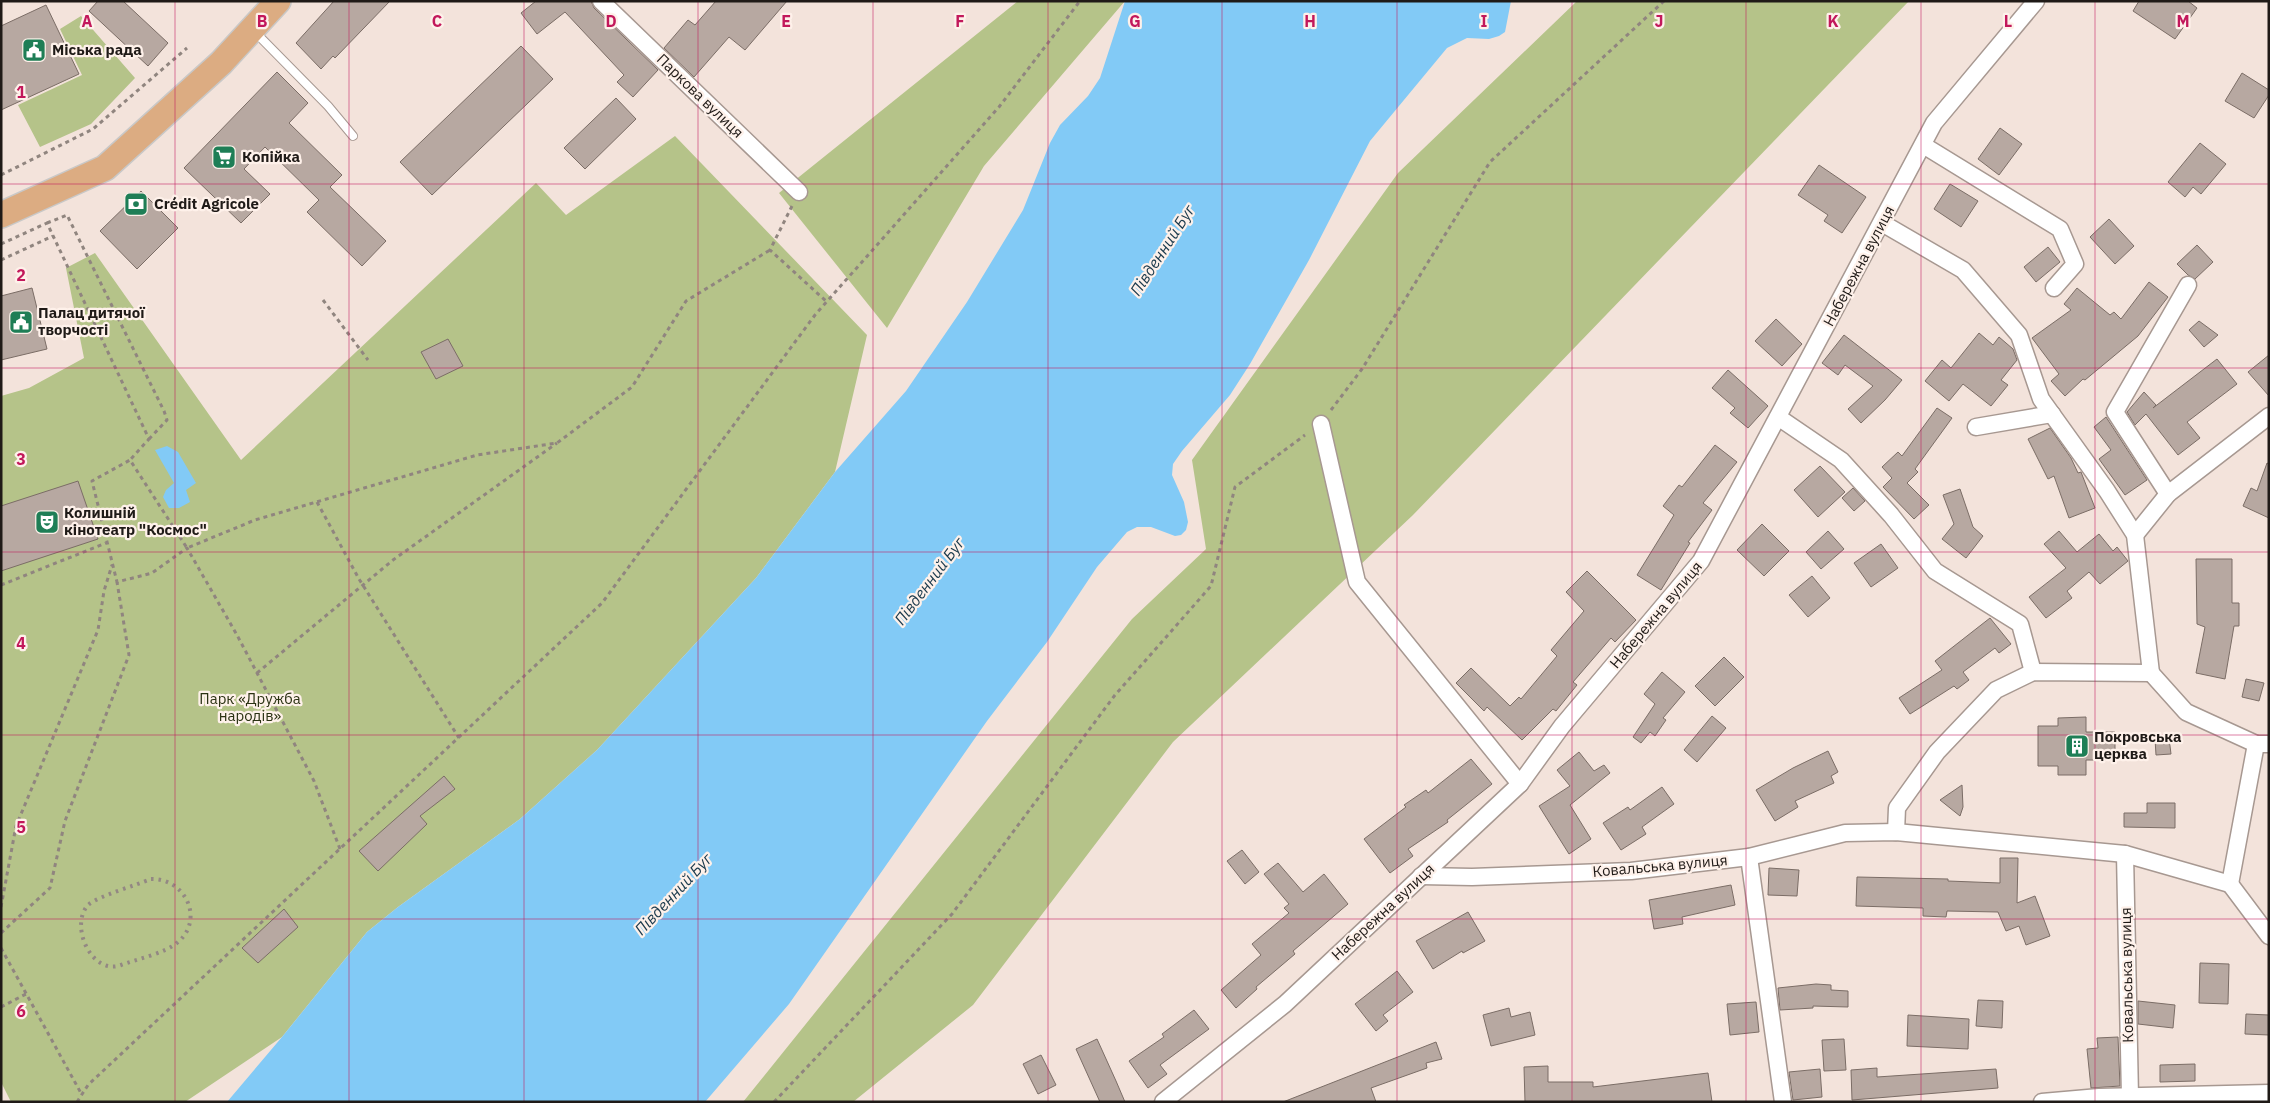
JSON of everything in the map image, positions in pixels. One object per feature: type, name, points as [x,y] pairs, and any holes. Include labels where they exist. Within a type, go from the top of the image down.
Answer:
[{"type":"main road","points":[[2,214],[105,168],[216,67],[278,1]]},
{"type":"street","name":"Паркова вулиця","points":[[601,1],[799,192]]},
{"type":"street","name":"Набережна вулиця","points":[[1163,1102],[1285,1004],[1520,784],[1562,726],[1701,561],[1934,123],[2036,1]]},
{"type":"street","points":[[1922,145],[2060,229],[2075,264],[2054,288]]},
{"type":"street","points":[[1882,223],[1963,270],[2019,335],[2041,399],[2107,491],[2135,535],[2151,673],[2186,712],[2262,744],[2230,884],[2269,936]]},
{"type":"street","points":[[2168,494],[2115,412],[2188,284]]},
{"type":"street","points":[[1976,428],[2052,414]]},
{"type":"street","points":[[2135,535],[2168,494],[2269,416]]},
{"type":"street","points":[[1778,417],[1841,460],[1891,515],[1935,571],[2020,624],[2032,672]]},
{"type":"street","points":[[1321,424],[1357,582],[1520,784]]},
{"type":"street","points":[[1896,832],[1897,808],[1936,752],[1996,690],[2032,672],[2151,673]]},
{"type":"street","name":"Ковальська вулиця","points":[[1421,876],[1472,877],[1632,871],[1749,857],[1845,833],[1896,832],[2125,854],[2230,884]]},
{"type":"street","name":"Ковальська вулиця","points":[[2125,854],[2130,1097]]},
{"type":"street","points":[[1749,857],[1783,1102]]},
{"type":"street","points":[[2042,1102],[2130,1097],[2269,1093]]},
{"type":"lane","points":[[252,29],[328,106],[353,136]]},
{"type":"path","points":[[77,1102],[88,1085],[602,603],[827,302],[998,107],[1080,1]]},
{"type":"path","points":[[774,1102],[952,914],[1115,695],[1211,586],[1235,487],[1321,424],[1362,369],[1490,162],[1664,1]]},
{"type":"path","points":[[1,175],[93,129],[187,48]]},
{"type":"path","points":[[257,673],[393,560],[632,387],[686,301],[770,250],[799,192]]},
{"type":"path","points":[[1,244],[67,215],[164,410],[167,420],[130,460],[92,482],[117,582],[129,655],[65,821],[50,888],[1,933]]},
{"type":"path","points":[[47,224],[149,439]]},
{"type":"path","points":[[1,260],[53,236]]},
{"type":"path","points":[[770,250],[827,302]]},
{"type":"path","points":[[323,300],[368,360]]},
{"type":"path","points":[[117,582],[152,573],[187,548],[255,520],[477,455],[557,443]]},
{"type":"path","points":[[130,460],[187,548],[257,673],[314,781],[340,849]]},
{"type":"path","points":[[317,502],[363,585],[459,738]]},
{"type":"path","points":[[1,585],[106,543]]},
{"type":"path","points":[[1,907],[16,826],[98,630],[104,591],[112,565]]},
{"type":"path","points":[[1,948],[82,1095]]},
{"type":"path","points":[[1,1007],[26,994]]},
{"type":"green space","points":[[1018,1],[1125,1],[984,166],[887,328],[779,193]]},
{"type":"green space","points":[[1577,1],[1909,1],[1413,515],[1173,742],[973,1005],[853,1102],[743,1102],[1132,619],[1206,549],[1192,460],[1398,173]]},
{"type":"green space","points":[[81,16],[135,78],[91,124],[40,147],[18,105],[82,75],[60,29]]},
{"type":"green space","name":"Парк «Дружба народів»","points":[[675,136],[867,335],[835,472],[756,578],[597,750],[520,819],[398,907],[367,932],[282,1037],[185,1102],[11,1102],[1,1082],[1,396],[29,388],[84,358],[66,268],[95,253],[241,460],[536,183],[566,215]]},
{"type":"water","name":"Південний Буг","points":[[1125,1],[1511,1],[1505,32],[1489,39],[1467,38],[1447,48],[1370,141],[1309,260],[1250,364],[1230,395],[1173,464],[1172,475],[1184,502],[1188,522],[1186,530],[1181,535],[1175,536],[1151,527],[1137,527],[1127,532],[1097,567],[1047,642],[987,721],[789,1004],[705,1102],[227,1102],[367,932],[398,907],[520,819],[597,750],[756,578],[835,472],[906,391],[967,302],[1023,210],[1050,143],[1060,125],[1088,96],[1100,78]]},
{"type":"water","points":[[167,446],[178,452],[196,483],[186,490],[190,502],[179,508],[169,508],[163,497],[166,490],[174,483],[155,450]]},
{"type":"building","points":[[98,1],[123,1],[168,43],[148,66],[89,11]]},
{"type":"building","points":[[334,1],[390,1],[335,58],[333,56],[321,69],[296,43]]},
{"type":"building","points":[[536,1],[591,1],[594,8],[658,70],[633,97],[617,82],[624,75],[565,12],[537,34],[521,13]]},
{"type":"building","points":[[716,1],[787,1],[745,50],[729,37],[694,77],[664,48],[688,20],[695,25]]},
{"type":"building","points":[[2139,1],[2188,1],[2197,8],[2175,39],[2133,11]]},
{"type":"building","name":"Міська рада","points":[[46,5],[79,74],[1,110],[1,26]]},
{"type":"building","points":[[521,46],[553,79],[432,195],[400,162]]},
{"type":"building","points":[[277,72],[308,103],[289,123],[342,175],[330,187],[386,241],[362,266],[307,212],[319,200],[265,147],[244,169],[270,194],[241,223],[184,168]]},
{"type":"building","points":[[2242,73],[2269,90],[2269,95],[2254,118],[2225,101]]},
{"type":"building","points":[[616,98],[636,119],[585,169],[564,148]]},
{"type":"building","points":[[2000,128],[2022,144],[1999,175],[1978,159]]},
{"type":"building","points":[[2200,143],[2226,164],[2201,194],[2193,187],[2185,197],[2168,182]]},
{"type":"building","points":[[1819,165],[1866,197],[1842,233],[1824,221],[1828,215],[1798,195]]},
{"type":"building","points":[[1950,184],[1978,201],[1961,227],[1934,209]]},
{"type":"building","points":[[141,191],[178,228],[137,269],[100,231]]},
{"type":"building","points":[[2109,219],[2134,246],[2115,264],[2090,237]]},
{"type":"building","points":[[2197,245],[2213,262],[2195,279],[2177,264]]},
{"type":"building","points":[[2048,247],[2060,262],[2036,282],[2024,267]]},
{"type":"building","points":[[2149,282],[2168,297],[2138,336],[2085,380],[2083,379],[2065,396],[2051,381],[2059,374],[2032,338],[2071,310],[2064,304],[2077,288],[2110,315],[2114,312],[2121,319]]},
{"type":"building","name":"Палац дитячої творчості","points":[[32,288],[47,349],[1,360],[1,296]]},
{"type":"building","points":[[1776,319],[1802,344],[1782,366],[1755,341]]},
{"type":"building","points":[[2199,321],[2218,335],[2204,347],[2189,330]]},
{"type":"building","points":[[1979,333],[1993,345],[1999,337],[2013,349],[2017,360],[2001,380],[2008,385],[1991,406],[1963,384],[1949,401],[1925,381],[1942,360],[1951,368]]},
{"type":"building","points":[[1844,335],[1902,380],[1861,423],[1848,409],[1873,386],[1845,365],[1838,375],[1822,363]]},
{"type":"building","points":[[448,339],[463,366],[436,379],[421,352]]},
{"type":"building","points":[[2269,355],[2269,396],[2248,372]]},
{"type":"building","points":[[2217,359],[2237,384],[2187,422],[2200,438],[2178,455],[2146,414],[2135,425],[2127,412],[2144,392],[2156,405],[2153,408]]},
{"type":"building","points":[[1728,370],[1768,406],[1748,428],[1730,413],[1735,408],[1712,388]]},
{"type":"building","points":[[1937,408],[1952,418],[1915,469],[1918,472],[1907,483],[1929,505],[1914,519],[1883,487],[1892,478],[1882,467],[1898,452],[1902,456]]},
{"type":"building","points":[[2106,417],[2147,480],[2125,495],[2099,459],[2111,450],[2094,427]]},
{"type":"building","points":[[2050,428],[2071,458],[2078,473],[2081,472],[2095,508],[2069,518],[2054,476],[2048,479],[2028,439]]},
{"type":"building","points":[[1715,445],[1737,462],[1703,503],[1712,510],[1688,542],[1690,543],[1661,590],[1637,575],[1674,515],[1663,506],[1679,485],[1682,487]]},
{"type":"building","points":[[2267,463],[2269,464],[2269,518],[2243,506],[2251,488],[2257,491]]},
{"type":"building","points":[[1820,466],[1845,492],[1818,517],[1794,490]]},
{"type":"building","name":"Колишній кінотеатр \"Космос\"","points":[[78,481],[98,539],[1,571],[1,506]]},
{"type":"building","points":[[1853,488],[1865,501],[1854,511],[1842,498]]},
{"type":"building","points":[[1960,489],[1973,527],[1983,536],[1966,558],[1942,539],[1954,524],[1943,495]]},
{"type":"building","points":[[1762,524],[1789,551],[1764,576],[1737,550]]},
{"type":"building","points":[[1828,531],[1844,549],[1821,569],[1806,552]]},
{"type":"building","points":[[2059,531],[2077,552],[2099,534],[2113,551],[2117,547],[2128,561],[2100,584],[2089,572],[2067,591],[2072,598],[2046,618],[2029,597],[2066,568],[2044,544]]},
{"type":"building","points":[[1881,544],[1898,568],[1871,587],[1854,563]]},
{"type":"building","points":[[2196,559],[2232,559],[2232,603],[2239,603],[2239,626],[2234,626],[2225,679],[2196,673],[2205,627],[2197,624]]},
{"type":"building","points":[[1587,571],[1636,620],[1615,642],[1611,638],[1573,682],[1577,685],[1556,711],[1553,709],[1522,740],[1487,707],[1484,711],[1456,683],[1471,668],[1510,706],[1519,697],[1521,699],[1557,656],[1551,650],[1584,611],[1566,592]]},
{"type":"building","points":[[1812,576],[1830,598],[1808,617],[1789,595]]},
{"type":"building","points":[[1990,618],[2011,644],[1999,653],[1995,648],[1963,672],[1969,680],[1957,689],[1954,686],[1910,714],[1899,698],[1942,670],[1935,661]]},
{"type":"building","points":[[1724,657],[1744,677],[1715,706],[1695,686]]},
{"type":"building","points":[[1662,672],[1685,692],[1663,718],[1666,720],[1655,736],[1650,732],[1641,743],[1633,737],[1655,704],[1644,694]]},
{"type":"building","points":[[2246,679],[2264,683],[2259,701],[2242,697]]},
{"type":"building","points":[[1712,716],[1726,728],[1697,762],[1684,750]]},
{"type":"building","name":"Покровська церква","points":[[2086,717],[2086,732],[2115,732],[2115,760],[2086,760],[2086,775],[2058,775],[2058,766],[2038,766],[2038,726],[2058,726],[2058,718]]},
{"type":"building","points":[[2169,738],[2171,754],[2156,755],[2155,739]]},
{"type":"building","points":[[1828,751],[1838,772],[1831,776],[1834,783],[1795,801],[1798,807],[1775,821],[1756,790],[1793,768]]},
{"type":"building","points":[[1579,752],[1594,771],[1604,765],[1610,773],[1570,805],[1591,839],[1569,854],[1539,806],[1570,786],[1557,770]]},
{"type":"building","points":[[1471,759],[1492,784],[1447,820],[1448,822],[1408,849],[1413,856],[1390,873],[1364,839],[1406,807],[1404,805],[1426,790],[1428,793]]},
{"type":"building","points":[[444,776],[455,789],[420,816],[427,824],[378,871],[359,851]]},
{"type":"building","points":[[1962,785],[1963,807],[1960,816],[1940,800]]},
{"type":"building","points":[[1662,787],[1674,804],[1642,827],[1646,834],[1621,850],[1603,823],[1628,807],[1630,810]]},
{"type":"building","points":[[2147,803],[2175,803],[2175,828],[2124,827],[2124,813],[2147,813]]},
{"type":"building","points":[[1242,850],[1259,872],[1245,884],[1227,861]]},
{"type":"building","points":[[2000,858],[2018,858],[2017,903],[2035,896],[2050,936],[2026,945],[2019,926],[2006,931],[1998,912],[1947,911],[1946,917],[1923,916],[1923,908],[1856,906],[1857,877],[1948,879],[1948,881],[2000,883]]},
{"type":"building","points":[[1278,863],[1303,892],[1324,874],[1348,904],[1293,951],[1295,954],[1256,987],[1257,989],[1236,1008],[1221,990],[1261,955],[1252,944],[1289,913],[1284,908],[1289,904],[1264,874]]},
{"type":"building","points":[[1769,868],[1799,870],[1797,896],[1768,895]]},
{"type":"building","points":[[1731,885],[1735,905],[1682,917],[1683,924],[1654,929],[1649,900]]},
{"type":"building","points":[[284,909],[298,927],[258,963],[242,948]]},
{"type":"building","points":[[1468,912],[1485,941],[1463,953],[1462,951],[1433,969],[1416,941]]},
{"type":"building","points":[[2200,963],[2229,964],[2228,1004],[2199,1003]]},
{"type":"building","points":[[1397,971],[1413,992],[1383,1015],[1388,1021],[1376,1031],[1355,1004]]},
{"type":"building","points":[[1816,984],[1831,985],[1831,990],[1848,991],[1848,1007],[1813,1006],[1813,1008],[1780,1010],[1778,988]]},
{"type":"building","points":[[1978,1000],[2003,1001],[2002,1028],[1976,1026]]},
{"type":"building","points":[[2138,1001],[2175,1005],[2173,1028],[2138,1024]]},
{"type":"building","points":[[1756,1002],[1759,1032],[1730,1035],[1727,1004]]},
{"type":"building","points":[[1509,1008],[1511,1017],[1530,1012],[1535,1035],[1491,1046],[1483,1015]]},
{"type":"building","points":[[1194,1010],[1209,1029],[1160,1065],[1167,1074],[1148,1088],[1129,1061],[1164,1037],[1162,1034]]},
{"type":"building","points":[[2246,1014],[2269,1015],[2269,1035],[2245,1034]]},
{"type":"building","points":[[1908,1015],[1969,1019],[1968,1049],[1907,1046]]},
{"type":"building","points":[[2118,1037],[2120,1086],[2091,1088],[2087,1049],[2098,1048],[2097,1038]]},
{"type":"building","points":[[1097,1039],[1125,1102],[1100,1102],[1076,1049]]},
{"type":"building","points":[[1844,1039],[1846,1070],[1824,1071],[1822,1040]]},
{"type":"building","points":[[1436,1042],[1442,1059],[1426,1063],[1427,1068],[1371,1088],[1376,1102],[1283,1102]]},
{"type":"building","points":[[1041,1055],[1056,1085],[1038,1094],[1023,1064]]},
{"type":"building","points":[[2195,1064],[2195,1081],[2160,1082],[2160,1065]]},
{"type":"building","points":[[1548,1066],[1548,1082],[1593,1082],[1593,1087],[1708,1073],[1712,1102],[1525,1102],[1524,1067]]},
{"type":"building","points":[[1877,1068],[1877,1077],[1996,1069],[1998,1088],[1852,1100],[1851,1070]]},
{"type":"building","points":[[1820,1069],[1822,1097],[1793,1100],[1789,1072]]},
{"type":"railway","points":[[151,879],[163,880],[182,892],[190,912],[190,922],[186,933],[173,946],[151,955],[121,965],[110,966],[101,963],[86,947],[82,936],[83,914],[88,905],[109,894],[151,879]]},
{"type":"place","name":"Міська рада","points":[[34,50]]},
{"type":"place","name":"Копійка","points":[[224,157]]},
{"type":"place","name":"Crédit Agricole","points":[[136,204]]},
{"type":"place","name":"Палац дитячої творчості","points":[[21,322]]},
{"type":"place","name":"Колишній кінотеатр \"Космос\"","points":[[47,522]]},
{"type":"place","name":"Покровська церква","points":[[2077,746]]}]
